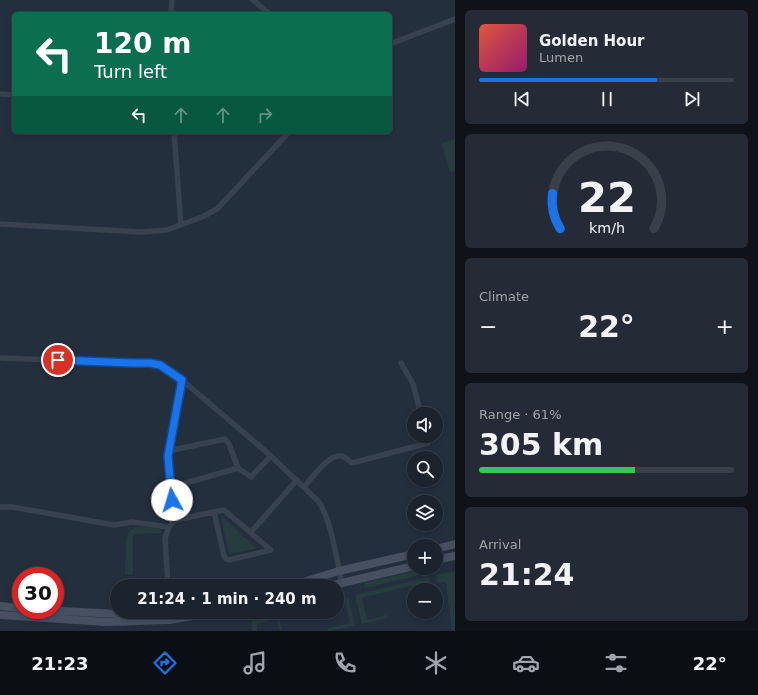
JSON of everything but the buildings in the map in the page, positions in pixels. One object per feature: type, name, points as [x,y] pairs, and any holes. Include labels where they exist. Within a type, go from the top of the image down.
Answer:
[{"type":"main road","points":[[443,547],[455,544]]},
{"type":"main road","points":[[314,579],[407,556]]},
{"type":"main road","points":[[443,559],[455,556]]},
{"type":"main road","points":[[344,583],[407,568]]},
{"type":"main road","points":[[0,606],[12,607]]},
{"type":"main road","points":[[64,611],[110,614]]},
{"type":"main road","points":[[0,615],[106,622],[176,619]]},
{"type":"street","points":[[171,12],[172,0]]},
{"type":"street","points":[[253,0],[268,12]]},
{"type":"street","points":[[392,43],[455,19]]},
{"type":"street","points":[[0,94],[12,95]]},
{"type":"street","points":[[174,134],[181,225]]},
{"type":"street","points":[[0,224],[141,232],[167,230],[202,218],[217,209],[287,134]]},
{"type":"street","points":[[0,358],[150,363],[160,365],[182,380],[271,456],[319,502],[324,510],[341,579]]},
{"type":"street","points":[[401,363],[413,384],[419,407]]},
{"type":"street","points":[[175,520],[168,451],[182,380]]},
{"type":"street","points":[[168,451],[225,439],[229,444],[238,468],[251,477],[271,456]]},
{"type":"street","points":[[304,487],[327,461],[338,456],[344,456],[352,463],[428,443]]},
{"type":"street","points":[[172,486],[238,468]]},
{"type":"street","points":[[251,532],[297,480]]},
{"type":"street","points":[[0,507],[114,525],[132,522],[168,527]]},
{"type":"street","points":[[168,579],[165,538],[168,527],[175,520],[214,512],[224,510],[271,550],[229,560],[226,559],[214,512]]},
{"type":"green space","points":[[455,139],[455,171],[450,172],[441,143]]},
{"type":"green space","points":[[222,516],[256,548],[229,554]]},
{"type":"green space","points":[[140,527],[160,529],[162,533],[133,534],[133,572],[132,575],[125,574],[126,540],[129,531]]},
{"type":"green space","points":[[455,571],[455,631],[452,631],[446,582],[438,583],[437,575],[443,575],[443,574]]},
{"type":"green space","points":[[407,573],[407,575],[420,575],[365,588],[364,583]]},
{"type":"green space","points":[[429,577],[430,583],[407,583],[407,587],[362,598],[367,620],[387,615],[388,618],[362,624],[355,595]]},
{"type":"green space","points":[[348,597],[355,626],[328,631],[328,628],[350,623],[344,598]]},
{"type":"green space","points":[[276,619],[257,624],[257,631],[252,631],[252,620]]},
{"type":"green space","points":[[276,619],[279,619],[282,631],[280,631]]},
{"type":"route","points":[[58,360],[150,363],[160,365],[182,380],[168,456],[172,486],[172,500]]}]
